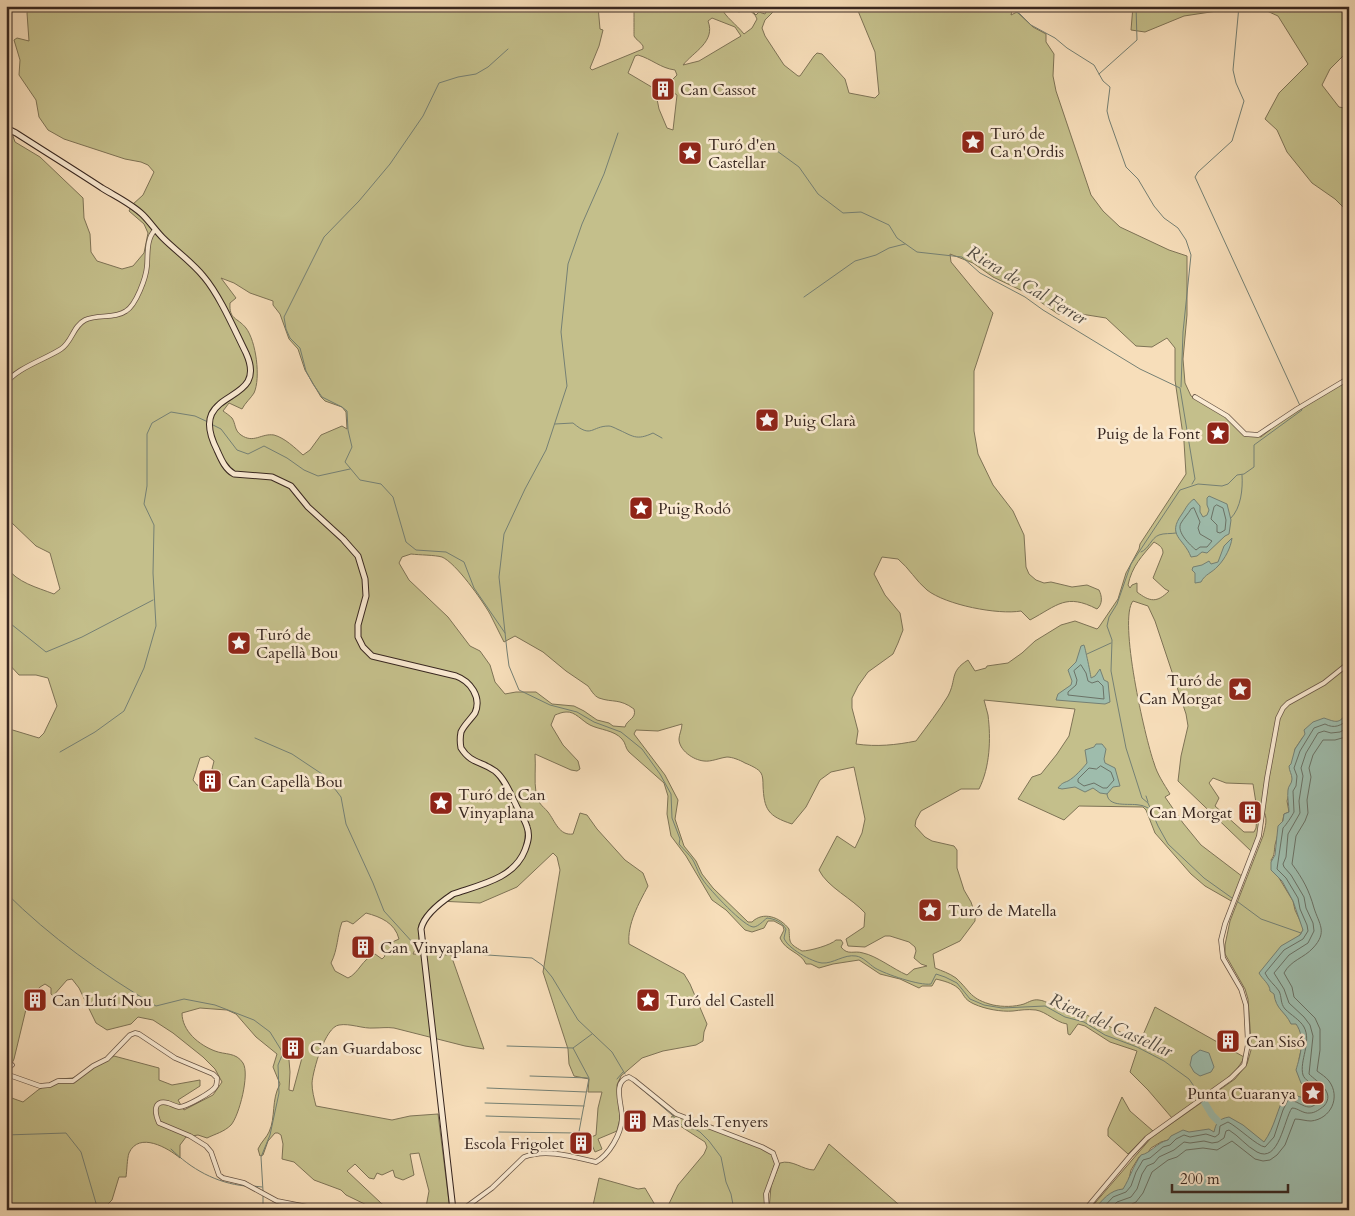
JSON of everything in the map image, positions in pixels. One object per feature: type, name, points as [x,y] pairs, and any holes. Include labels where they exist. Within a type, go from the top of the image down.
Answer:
[{"type":"main road","points":[[6,128],[16,132],[143,215],[155,230],[204,277],[225,312],[250,365],[250,374],[244,387],[218,405],[209,418],[208,429],[224,465],[234,474],[272,477],[291,486],[308,508],[343,539],[358,556],[366,596],[358,625],[358,636],[362,647],[372,656],[464,679],[476,695],[478,706],[461,732],[461,748],[471,760],[495,771],[506,785],[527,828],[528,839],[518,864],[511,871],[500,877],[453,894],[426,918],[421,929],[453,1210]]},
{"type":"street","points":[[6,384],[18,371],[26,369],[63,348],[80,323],[87,319],[121,314],[128,311],[144,279],[149,242],[155,230]]},
{"type":"street","points":[[1195,397],[1227,416],[1245,434],[1258,435],[1296,409],[1349,378]]},
{"type":"street","points":[[1085,1210],[1131,1154],[1147,1138],[1236,1074],[1244,1065],[1248,1052],[1245,996],[1223,958],[1221,940],[1225,924],[1259,836],[1278,718],[1288,703],[1324,683],[1349,663]]},
{"type":"street","points":[[6,1074],[40,1086],[50,1085],[58,1081],[73,1081],[93,1066],[107,1059],[130,1035],[139,1034],[175,1058],[213,1074],[217,1078],[216,1087],[185,1106],[177,1106],[165,1102],[160,1102],[156,1105],[154,1109],[155,1116],[159,1123],[190,1136],[206,1146],[211,1152],[219,1175],[223,1178],[244,1183],[277,1201],[323,1210]]},
{"type":"street","points":[[6,1070],[12,1065]]},
{"type":"street","points":[[462,1210],[492,1188],[524,1157],[557,1154],[596,1162],[602,1159],[619,1130],[622,1119],[619,1088],[623,1080],[629,1077],[676,1114],[773,1153],[777,1164],[766,1194],[767,1210]]},
{"type":"shaded area","points":[[29,6],[598,6],[600,29],[603,30],[590,68],[592,70],[643,49],[643,46],[634,36],[634,6],[720,6],[744,34],[752,28],[757,19],[747,8],[739,12],[736,8],[747,6],[756,15],[759,12],[765,14],[769,6],[779,6],[765,20],[762,28],[765,36],[784,65],[800,76],[817,53],[822,54],[845,79],[849,93],[875,98],[879,94],[875,52],[856,6],[1013,6],[1011,15],[1017,12],[1033,27],[1046,34],[1046,42],[1054,54],[1053,76],[1056,91],[1091,195],[1103,211],[1120,227],[1169,250],[1187,256],[1187,315],[1183,359],[1185,383],[1191,396],[1232,421],[1249,435],[1261,437],[1282,420],[1349,380],[1349,713],[1344,719],[1303,737],[1295,749],[1294,776],[1287,801],[1289,812],[1284,814],[1274,855],[1271,860],[1293,901],[1303,927],[1300,935],[1292,1015],[1304,1037],[1299,1059],[1315,1087],[1317,1097],[1265,1143],[1217,1136],[1171,1138],[1161,1142],[1151,1148],[1147,1154],[1139,1157],[1131,1170],[1127,1187],[1099,1204],[1094,1210],[1089,1210],[1151,1138],[1235,1079],[1247,1064],[1251,1050],[1248,999],[1245,989],[1225,954],[1225,945],[1230,921],[1263,836],[1266,822],[1265,815],[1262,809],[1260,828],[1252,852],[1178,781],[1181,756],[1188,726],[1186,714],[1155,621],[1148,606],[1133,601],[1129,612],[1129,630],[1134,679],[1154,763],[1170,794],[1165,797],[1201,845],[1243,877],[1233,902],[1205,886],[1191,874],[1155,833],[1143,807],[1079,806],[1064,820],[1018,799],[1032,777],[1041,774],[1069,736],[1075,709],[984,700],[988,715],[989,743],[985,772],[979,789],[961,789],[921,811],[915,826],[925,837],[932,841],[954,846],[957,850],[957,868],[964,890],[971,902],[975,921],[960,941],[933,954],[935,968],[956,978],[975,998],[997,1006],[1016,1006],[1033,1000],[1044,1001],[1065,1013],[1077,1010],[1140,1042],[1155,1007],[1244,1057],[1240,1065],[1223,1082],[1172,1118],[1130,1072],[1137,1051],[1110,1042],[1085,1026],[1078,1024],[1070,1035],[1068,1034],[1067,1024],[1040,1011],[993,1010],[974,1004],[958,988],[948,982],[936,979],[932,986],[922,986],[919,988],[900,979],[880,974],[859,960],[819,968],[806,964],[801,957],[782,942],[780,938],[784,930],[783,926],[774,921],[768,921],[764,928],[752,932],[745,930],[726,910],[712,900],[686,856],[671,836],[667,814],[668,796],[664,783],[629,752],[619,736],[590,725],[572,713],[565,712],[555,715],[551,725],[563,745],[578,761],[580,769],[577,771],[571,770],[535,754],[535,788],[538,800],[564,833],[573,834],[580,813],[587,815],[625,860],[643,873],[648,886],[632,921],[629,944],[684,974],[707,1024],[703,1041],[696,1045],[663,1051],[642,1058],[621,1076],[617,1085],[620,1118],[617,1131],[598,1139],[602,1149],[595,1152],[589,1138],[596,1135],[598,1108],[602,1092],[588,1092],[589,1079],[574,1076],[569,1064],[568,1049],[543,972],[560,870],[557,857],[553,853],[517,887],[480,903],[438,901],[423,917],[419,925],[419,941],[413,954],[451,955],[484,1049],[394,1028],[339,1025],[329,1033],[317,1059],[312,1083],[316,1106],[392,1120],[410,1116],[438,1114],[450,1210],[417,1210],[426,1207],[429,1191],[419,1153],[410,1154],[414,1175],[403,1180],[395,1177],[393,1170],[382,1175],[377,1173],[374,1179],[369,1178],[355,1164],[347,1171],[382,1204],[395,1210],[377,1210],[346,1195],[341,1190],[314,1180],[294,1162],[282,1159],[283,1144],[281,1135],[278,1133],[275,1133],[268,1141],[263,1155],[260,1156],[258,1149],[271,1126],[275,1096],[280,1084],[273,1067],[277,1054],[256,1037],[236,1014],[227,1010],[200,1008],[182,1013],[188,1031],[209,1048],[237,1057],[245,1068],[243,1095],[231,1125],[207,1138],[198,1135],[186,1137],[180,1145],[180,1158],[161,1146],[154,1144],[146,1142],[134,1146],[128,1155],[126,1177],[119,1177],[112,1200],[102,1210],[6,1210],[6,1096],[23,1102],[50,1083],[59,1079],[73,1078],[114,1056],[159,1068],[159,1080],[172,1085],[200,1080],[200,1086],[178,1100],[184,1110],[213,1095],[222,1082],[215,1069],[203,1057],[153,1020],[138,1017],[131,1024],[107,1030],[96,1023],[79,988],[72,979],[67,980],[53,996],[51,988],[45,984],[28,1001],[14,1059],[6,1076],[6,728],[39,738],[44,733],[57,706],[48,678],[36,675],[19,675],[6,661],[6,567],[16,577],[34,587],[54,594],[60,589],[50,553],[36,546],[12,523],[6,521],[6,132],[13,136],[15,142],[40,157],[83,198],[84,218],[90,234],[91,252],[97,261],[122,269],[133,266],[144,253],[148,233],[144,224],[129,211],[132,205],[143,195],[154,172],[148,165],[141,162],[125,159],[64,139],[48,130],[39,117],[36,100],[19,75],[20,60],[14,40],[17,38],[29,41],[27,13]],"holes":[[[712,18],[735,27],[741,36],[699,61],[683,65],[702,46],[709,35],[708,21]],[[638,55],[675,70],[677,75],[669,83],[671,91],[677,95],[673,130],[667,128],[659,109],[655,89],[628,73],[635,56]],[[950,254],[973,263],[993,277],[1029,294],[1058,314],[1081,314],[1106,318],[1136,346],[1152,347],[1167,338],[1175,348],[1175,380],[1184,442],[1186,474],[1140,544],[1126,573],[1118,599],[1097,629],[1075,621],[1061,625],[1035,641],[1008,663],[987,666],[975,671],[968,660],[958,668],[948,696],[916,741],[886,745],[856,744],[858,731],[852,708],[852,698],[868,672],[893,654],[903,630],[900,613],[885,595],[874,574],[882,557],[898,559],[927,590],[946,600],[972,608],[999,612],[1021,611],[1030,620],[1062,603],[1077,602],[1097,609],[1101,602],[1099,590],[1087,585],[1072,587],[1051,582],[1044,583],[1036,580],[1029,574],[1026,567],[1024,535],[1013,511],[993,485],[978,454],[974,431],[974,371],[993,313],[951,262]],[[221,278],[234,283],[250,293],[273,301],[273,305],[280,314],[289,339],[298,349],[305,370],[321,397],[325,401],[342,407],[346,412],[347,429],[342,426],[321,435],[310,450],[303,455],[278,436],[269,435],[250,439],[239,433],[232,418],[223,411],[229,403],[242,409],[254,393],[257,369],[255,350],[250,334],[243,324],[232,315],[230,303],[236,298]],[[1154,542],[1160,546],[1163,553],[1153,578],[1169,591],[1161,598],[1153,600],[1146,598],[1137,592],[1137,583],[1130,588],[1128,585],[1138,562]],[[411,554],[442,557],[454,566],[468,582],[490,614],[504,642],[515,636],[543,652],[588,686],[597,697],[624,703],[634,709],[633,717],[625,727],[613,726],[597,720],[574,706],[552,704],[536,692],[505,694],[495,682],[490,665],[480,651],[470,646],[448,617],[409,580],[399,563],[402,557]],[[682,724],[679,737],[681,747],[687,754],[695,759],[704,761],[727,757],[741,761],[756,769],[762,776],[765,801],[769,811],[777,818],[792,824],[806,807],[820,780],[831,772],[854,767],[865,819],[862,833],[855,848],[837,836],[819,870],[828,882],[865,913],[864,927],[846,939],[848,946],[865,947],[885,936],[890,936],[909,942],[915,947],[914,958],[927,966],[914,969],[907,975],[868,955],[844,950],[841,947],[843,943],[841,940],[836,940],[815,949],[802,951],[792,944],[789,929],[781,921],[766,916],[748,922],[713,888],[684,846],[675,819],[678,800],[665,775],[634,734],[636,730],[658,731]],[[208,756],[214,761],[212,769],[222,774],[218,791],[197,785],[193,780],[200,758]],[[1213,778],[1226,783],[1253,784],[1258,805],[1254,832],[1244,832],[1215,806],[1219,798],[1209,783]],[[366,913],[387,921],[397,933],[399,939],[381,949],[385,956],[382,959],[375,954],[371,956],[348,978],[335,971],[331,963],[342,922],[347,921],[353,924]],[[298,1038],[303,1041],[303,1054],[293,1091],[289,1090],[288,1048]]]},
{"type":"shaded area","points":[[1133,6],[1242,6],[1241,11],[1217,11],[1184,16],[1145,32],[1131,30]]},
{"type":"shaded area","points":[[1256,6],[1349,6],[1349,50],[1330,69],[1322,85],[1339,107],[1349,109],[1349,213],[1335,199],[1312,183],[1287,152],[1277,130],[1265,119],[1279,93],[1308,64],[1278,16]]},
{"type":"shaded area","points":[[1122,1097],[1130,1111],[1153,1131],[1128,1154],[1108,1136],[1108,1129]]},
{"type":"shaded area","points":[[675,1115],[772,1154],[775,1163],[765,1193],[765,1210],[666,1210],[678,1185],[704,1154],[707,1147],[705,1142],[674,1122],[671,1117]]},
{"type":"shaded area","points":[[829,1144],[905,1210],[769,1210],[771,1186],[780,1163],[789,1162],[814,1170]]},
{"type":"shaded area","points":[[599,1178],[638,1189],[645,1188],[658,1210],[592,1210]]},
{"type":"water","points":[[1209,496],[1227,504],[1231,520],[1229,534],[1207,553],[1202,552],[1197,556],[1191,557],[1178,537],[1176,527],[1186,508],[1194,499],[1200,506],[1200,512],[1203,517],[1207,515],[1209,510],[1207,498]]},
{"type":"water","points":[[1232,538],[1229,549],[1221,563],[1204,577],[1201,582],[1195,583],[1193,567],[1209,561],[1211,564],[1218,562],[1224,546]]},
{"type":"water","points":[[1084,645],[1091,678],[1100,669],[1104,680],[1108,682],[1110,702],[1105,704],[1056,700],[1058,694],[1071,685],[1072,681],[1068,670],[1076,662],[1081,646]]},
{"type":"water","points":[[1349,693],[1349,1210],[1094,1210],[1110,1193],[1123,1189],[1141,1155],[1168,1140],[1171,1136],[1183,1130],[1189,1132],[1209,1129],[1214,1132],[1218,1122],[1229,1117],[1243,1125],[1264,1142],[1286,1093],[1304,1098],[1309,1102],[1312,1098],[1316,1097],[1314,1092],[1301,1083],[1296,1070],[1301,1047],[1299,1029],[1296,1024],[1291,1024],[1279,1007],[1269,986],[1259,973],[1281,946],[1300,935],[1303,930],[1293,901],[1282,881],[1271,870],[1271,862],[1275,855],[1278,826],[1283,821],[1284,814],[1289,812],[1288,789],[1292,779],[1289,766],[1295,749],[1305,734],[1304,730],[1313,722],[1324,718],[1334,721],[1342,719],[1348,711],[1345,702]]},
{"type":"water","points":[[1096,744],[1102,744],[1106,749],[1105,763],[1115,768],[1120,786],[1113,787],[1107,794],[1100,793],[1093,788],[1085,792],[1075,787],[1058,788],[1087,763],[1085,750],[1094,747]]},
{"type":"water","points":[[1200,1050],[1209,1053],[1214,1067],[1211,1072],[1200,1076],[1194,1072],[1190,1065],[1192,1056]]},
{"type":"waterway","points":[[1005,6],[1020,14],[1031,25],[1055,38],[1094,65],[1103,81],[1110,87],[1107,111],[1126,167],[1138,179],[1154,206],[1164,218],[1178,228],[1186,240],[1191,255],[1183,332],[1181,387]]},
{"type":"waterway","points":[[1099,74],[1137,40],[1136,6]]},
{"type":"waterway","points":[[1232,898],[1204,878],[1168,844],[1148,803],[1142,798],[1126,748],[1111,671],[1112,640],[1107,626],[1131,564],[1180,490],[1198,484],[1222,486],[1228,484],[1237,475],[1244,474],[1254,467],[1254,445],[1302,410],[1195,177],[1232,141],[1244,101],[1236,83],[1233,70],[1239,6]]},
{"type":"waterway","name":"Riera del Castellar","points":[[505,633],[474,588],[464,562],[446,552],[416,550],[406,542],[393,497],[381,484],[360,480],[345,462],[352,447],[348,430],[347,411],[322,397],[313,384],[306,371],[300,348],[290,338],[286,329],[284,317],[324,237],[359,201],[390,164],[423,116],[439,83],[476,74],[488,67],[508,49]]},
{"type":"waterway","name":"Riera del Castellar","points":[[618,133],[604,174],[582,224],[568,264],[561,332],[567,386],[546,450],[504,534],[499,577],[509,666],[519,690],[550,705],[577,712],[594,722],[621,732],[642,749],[660,774],[671,794],[672,818],[680,839],[679,844],[693,860],[702,878],[712,891],[735,915],[749,926],[759,925],[767,918],[778,921],[786,929],[784,938],[786,942],[800,954],[818,962],[826,963],[847,956],[856,956],[864,959],[875,968],[911,981],[931,984],[936,974],[945,977],[957,983],[970,999],[984,1005],[1002,1008],[1045,1006],[1065,1017],[1084,1022],[1105,1035],[1137,1047],[1164,1061],[1189,1079],[1200,1095]]},
{"type":"waterway","name":"Riera de Cal Ferrer","points":[[762,140],[799,167],[818,194],[843,213],[861,212],[889,225],[897,238],[917,252],[962,257],[980,273],[1025,297],[1140,369],[1180,388],[1195,479],[1192,484]]},
{"type":"waterway","points":[[804,297],[855,261],[905,244]]},
{"type":"waterway","points":[[60,752],[95,732],[124,711],[144,668],[156,626],[153,573],[154,525],[144,504],[147,486],[147,434],[152,423],[171,412],[195,416],[208,422]]},
{"type":"waterway","points":[[555,424],[573,423],[579,428],[588,431],[610,426],[635,437],[642,437],[653,433],[662,438]]},
{"type":"waterway","points":[[211,424],[221,429],[237,450],[248,454],[264,446],[287,458],[304,470],[318,476],[350,469]]},
{"type":"waterway","points":[[1231,518],[1241,498],[1242,475]]},
{"type":"waterway","points":[[1141,552],[1156,536],[1176,533]]},
{"type":"waterway","points":[[6,623],[11,624],[46,652],[82,637],[153,600]]},
{"type":"waterway","points":[[1087,654],[1111,643]]},
{"type":"waterway","points":[[255,738],[292,754],[325,776],[341,797],[346,824],[384,911],[414,944],[421,947]]},
{"type":"waterway","points":[[1107,794],[1108,798],[1115,803],[1140,805],[1151,809]]},
{"type":"waterway","points":[[1146,796],[1148,802]]},
{"type":"waterway","points":[[6,893],[40,925],[77,954],[156,1006],[184,999],[215,1005],[254,1020],[270,1032],[283,1053],[278,1065],[279,1093],[270,1135],[261,1157],[263,1191]]},
{"type":"waterway","points":[[1238,902],[1261,919],[1301,933]]},
{"type":"waterway","points":[[425,949],[428,951],[532,958],[542,965],[552,977],[578,1020],[612,1052],[625,1074]]},
{"type":"waterway","points":[[578,1137],[589,1078],[573,1048],[592,1034]]},
{"type":"waterway","points":[[507,1046],[573,1048]]},
{"type":"waterway","points":[[617,1079],[623,1072]]},
{"type":"waterway","points":[[530,1076],[588,1078]]},
{"type":"waterway","points":[[637,1085],[679,1123],[686,1128],[695,1129],[709,1141],[721,1157],[734,1210]]},
{"type":"waterway","points":[[487,1088],[586,1092]]},
{"type":"waterway","points":[[1200,1095],[1212,1115],[1218,1121]]},
{"type":"waterway","points":[[485,1103],[584,1106]]},
{"type":"waterway","points":[[486,1116],[580,1119]]},
{"type":"waterway","points":[[499,1132],[578,1133]]},
{"type":"waterway","points":[[6,1135],[66,1133],[81,1152],[98,1210]]},
{"type":"waterway","points":[[171,1149],[187,1163],[205,1174],[224,1182],[245,1186]]},
{"type":"waterway","points":[[253,1186],[262,1187]]},
{"type":"waterway","points":[[263,1195],[263,1210]]},
{"type":"place","name":"Can Cassot","points":[[663,89]]},
{"type":"place","name":"Turó de Ca n'Ordis","points":[[973,142]]},
{"type":"place","name":"Turó d'en Castellar","points":[[690,153]]},
{"type":"place","name":"Puig Clarà","points":[[767,420]]},
{"type":"place","name":"Puig de la Font","points":[[1218,433]]},
{"type":"place","name":"Puig Rodó","points":[[641,508]]},
{"type":"place","name":"Turó de Capellà Bou","points":[[239,643]]},
{"type":"place","name":"Turó de Can Morgat","points":[[1240,689]]},
{"type":"place","name":"Can Capellà Bou","points":[[210,781]]},
{"type":"place","name":"Turó de Can Vinyaplana","points":[[441,803]]},
{"type":"place","name":"Can Morgat","points":[[1250,812]]},
{"type":"place","name":"Turó de Matella","points":[[930,910]]},
{"type":"place","name":"Can Vinyaplana","points":[[363,947]]},
{"type":"place","name":"Can Llutí Nou","points":[[35,1000]]},
{"type":"place","name":"Turó del Castell","points":[[648,1000]]},
{"type":"place","name":"Can Sisó","points":[[1228,1041]]},
{"type":"place","name":"Can Guardabosc","points":[[293,1048]]},
{"type":"place","name":"Punta Cuaranya","points":[[1313,1093]]},
{"type":"place","name":"Mas dels Tenyers","points":[[635,1121]]},
{"type":"place","name":"Escola Frigolet","points":[[581,1143]]}]
